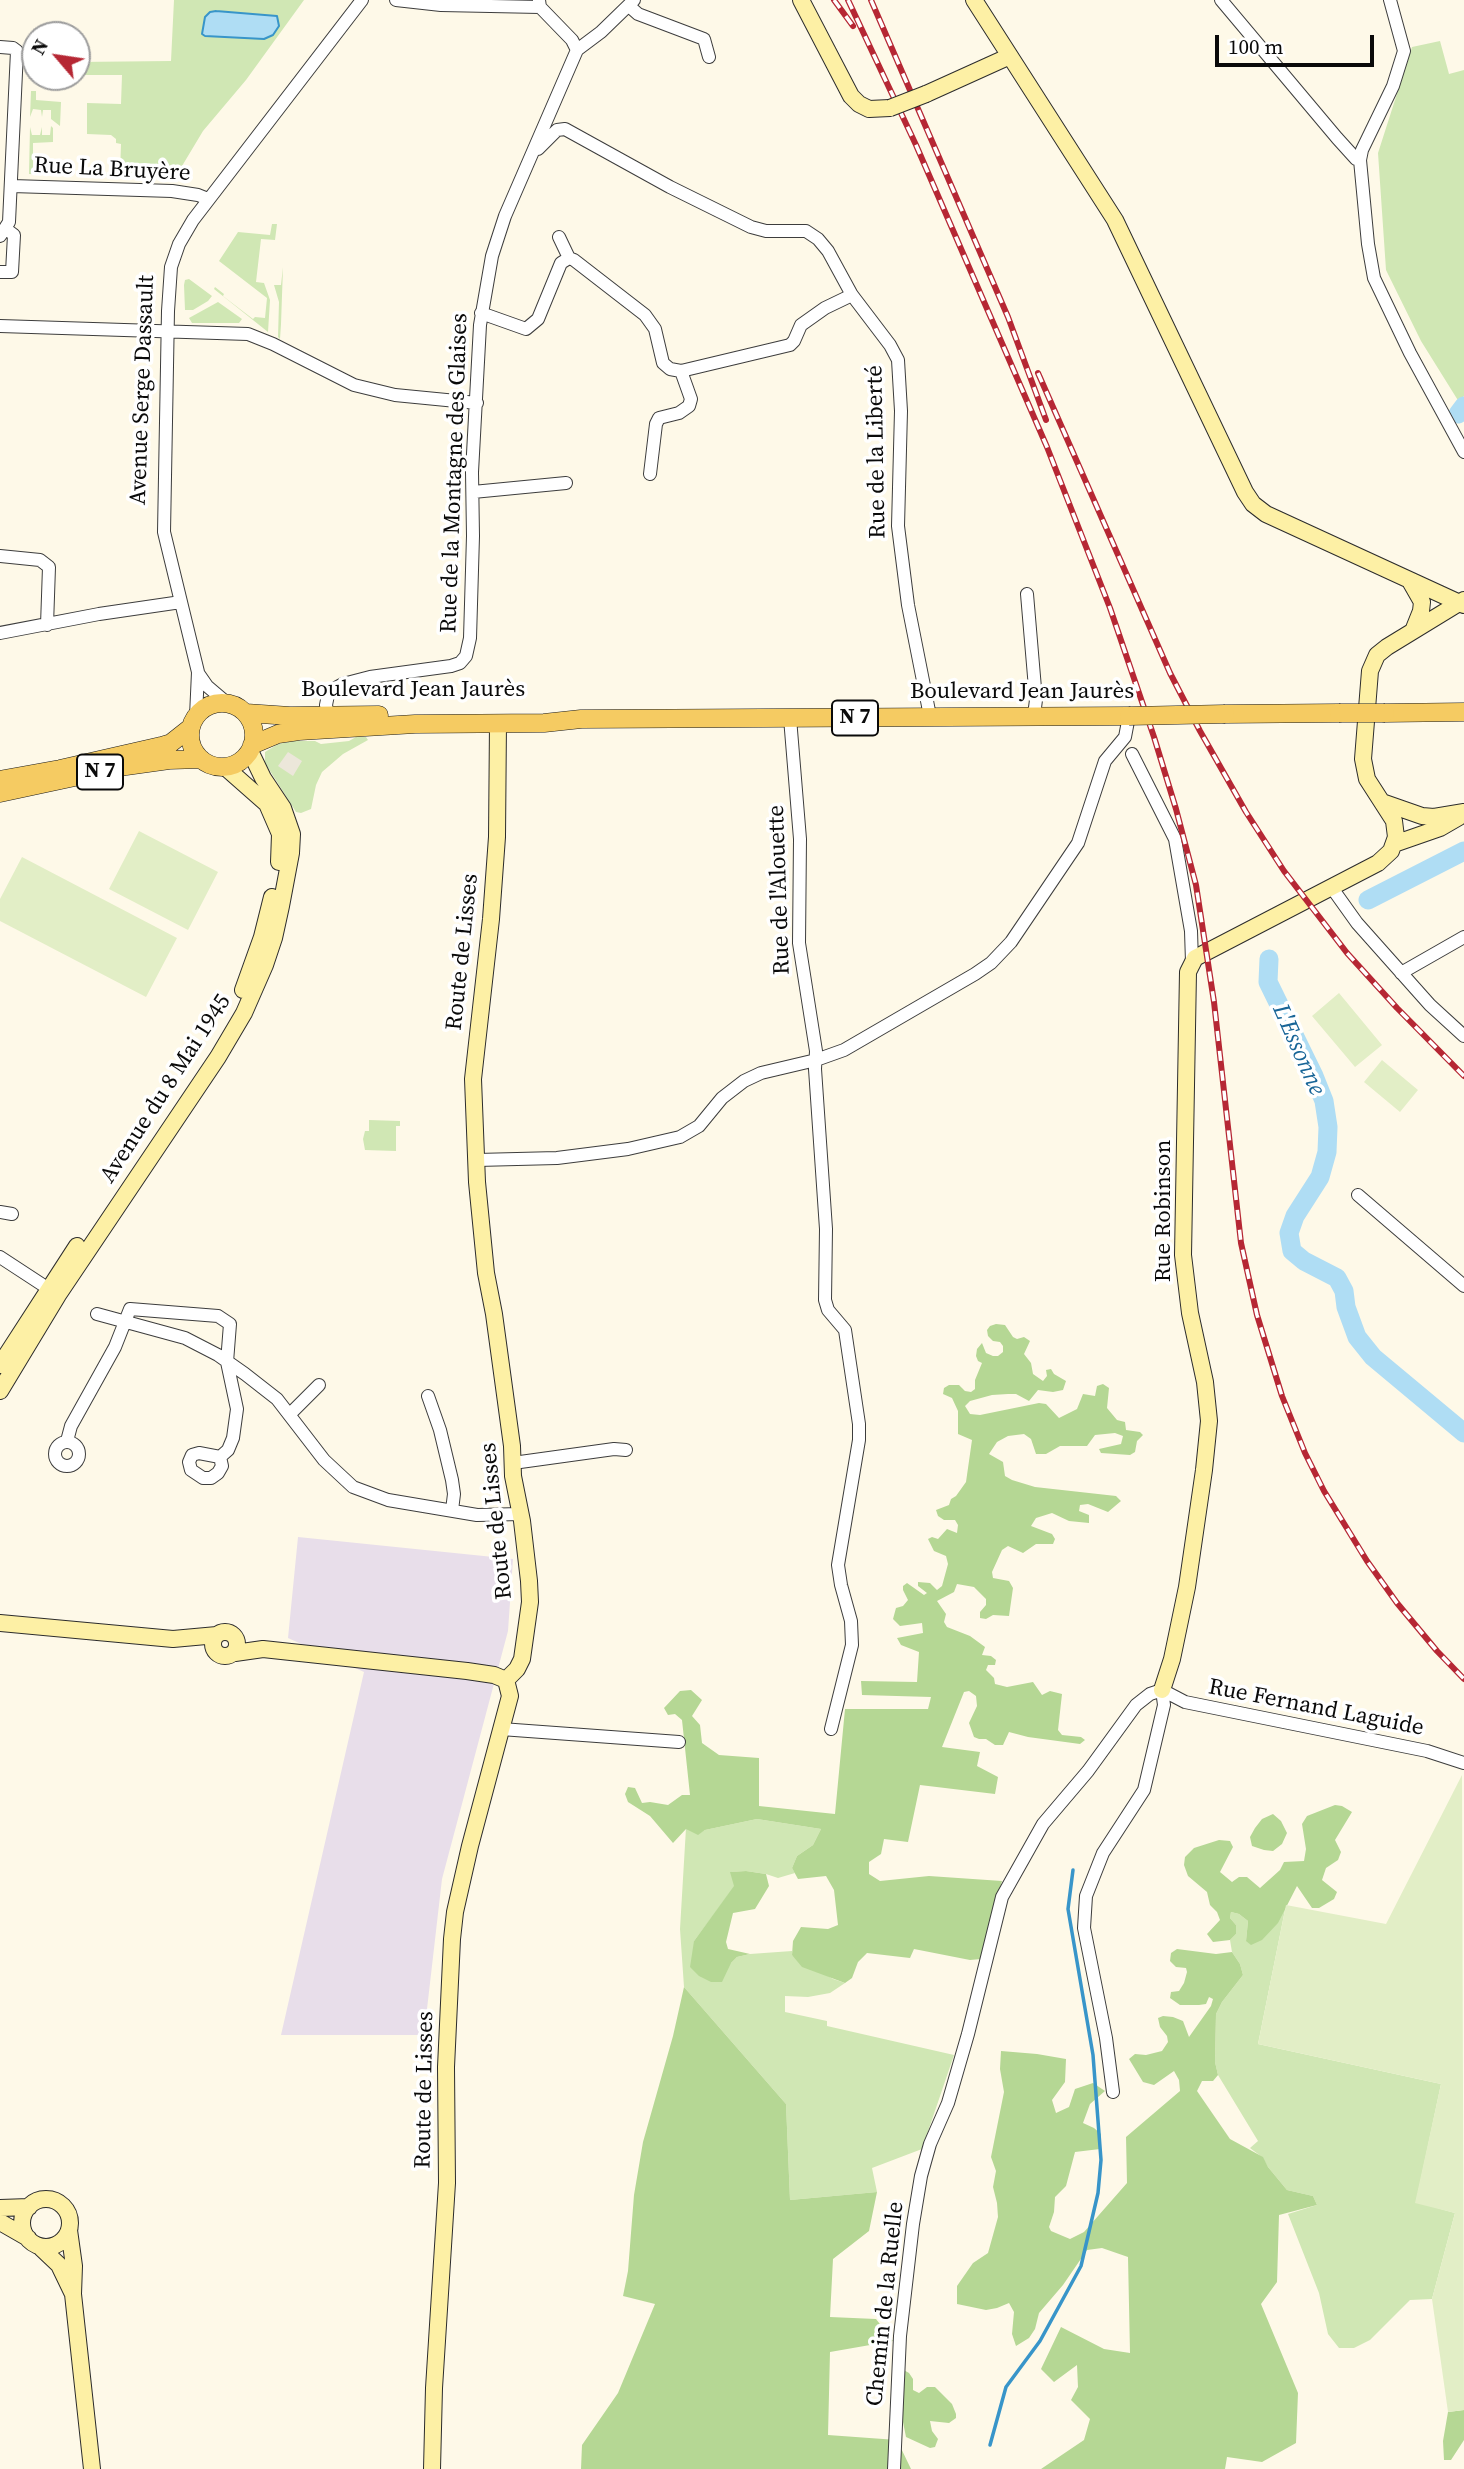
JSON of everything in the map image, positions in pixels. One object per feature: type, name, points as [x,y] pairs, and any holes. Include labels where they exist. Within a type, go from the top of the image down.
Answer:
[{"type":"main road","points":[[227,703],[246,713],[253,725],[251,748],[239,762],[225,767],[212,766],[201,760],[192,749],[193,722],[211,705],[227,703]]},
{"type":"main road","name":"Boulevard Jean Jaurès","points":[[251,748],[278,734],[302,730],[415,724],[544,723],[580,719],[1464,712]]},
{"type":"main road","name":"Boulevard Jean Jaurès","points":[[246,713],[328,716],[548,714],[580,719]]},
{"type":"main road","name":"N 7","points":[[0,780],[171,743],[193,722]]},
{"type":"main road","name":"N 7","points":[[0,793],[126,766],[169,760],[201,760]]},
{"type":"street","name":"Avenue Serge Dassault","points":[[227,703],[207,686],[198,672],[164,532],[169,279],[174,255],[184,232],[362,0]]},
{"type":"street","points":[[396,0],[441,5],[539,3],[572,40],[577,50],[601,33],[631,3],[638,14],[707,34],[709,57]]},
{"type":"street","points":[[800,0],[851,96],[869,109],[890,108],[1010,56]]},
{"type":"street","points":[[974,0],[1115,220],[1249,499],[1266,514],[1463,603]]},
{"type":"street","points":[[1221,0],[1337,138],[1360,160]]},
{"type":"street","points":[[1390,0],[1404,51],[1393,86],[1362,150],[1360,160],[1374,278],[1410,353],[1464,452]]},
{"type":"street","points":[[0,47],[17,51],[12,186],[9,222],[3,232],[13,235],[12,272],[0,272]]},
{"type":"street","name":"Rue de la Montagne des Glaises","points":[[328,716],[328,695],[343,684],[370,677],[452,666],[460,663],[466,656],[470,638],[481,313],[496,241],[577,50]]},
{"type":"street","name":"Rue de la Liberté","points":[[533,154],[553,132],[565,129],[751,227],[766,231],[806,231],[818,239],[828,251],[852,295],[890,345],[898,360],[901,411],[898,526],[908,605],[930,716]]},
{"type":"street","name":"Rue La Bruyère","points":[[12,186],[172,191],[198,195],[208,200]]},
{"type":"street","points":[[559,237],[569,258],[645,315],[655,329],[663,363],[670,369],[681,371],[790,345],[801,326],[825,308],[852,295]]},
{"type":"street","points":[[481,313],[526,329],[533,325],[562,263],[569,258]]},
{"type":"street","points":[[0,326],[247,334],[273,344],[354,385],[396,395],[477,403]]},
{"type":"street","points":[[650,474],[659,418],[679,414],[689,406],[691,399],[681,371]]},
{"type":"street","points":[[473,492],[566,483]]},
{"type":"street","points":[[0,556],[40,560],[49,567],[47,625]]},
{"type":"street","points":[[1410,581],[1422,602],[1413,631]]},
{"type":"street","points":[[1027,594],[1034,715]]},
{"type":"street","points":[[0,633],[181,602]]},
{"type":"street","points":[[1192,962],[1195,958],[1378,863],[1391,850],[1394,844],[1394,821],[1367,779],[1363,758],[1370,671],[1377,655],[1463,603]]},
{"type":"street","name":"Avenue Serge Dassault","points":[[193,722],[198,672]]},
{"type":"street","points":[[477,1160],[557,1158],[628,1149],[680,1137],[699,1126],[722,1098],[744,1081],[761,1073],[816,1060],[844,1050],[946,993],[984,968],[1004,950],[1077,843],[1105,761],[1123,740],[1129,726],[1129,716]]},
{"type":"street","name":"Rue de l'Alouette","points":[[790,718],[800,839],[799,943],[816,1051],[826,1229],[825,1300],[828,1310],[845,1329],[859,1424],[859,1440],[838,1565],[851,1621],[852,1645],[831,1729]]},
{"type":"street","name":"Route de Lisses","points":[[432,2469],[434,2376],[447,2183],[446,2067],[452,1939],[461,1883],[510,1696],[506,1680],[522,1660],[530,1602],[528,1559],[513,1476],[494,1314],[485,1263],[473,1079],[491,919],[497,837],[498,723]]},
{"type":"street","name":"Avenue du 8 Mai 1945","points":[[0,1365],[218,1057],[244,1013],[265,965],[281,906],[292,834],[283,808],[263,778],[251,748]]},
{"type":"street","points":[[1132,754],[1175,839],[1191,930],[1192,962]]},
{"type":"street","name":"Avenue du 8 Mai 1945","points":[[0,1391],[53,1292],[210,1052],[238,1002],[254,963],[281,855],[279,834],[267,804],[225,767]]},
{"type":"street","points":[[1382,802],[1422,816],[1464,813]]},
{"type":"street","points":[[1394,844],[1440,828],[1464,813]]},
{"type":"street","points":[[1332,888],[1357,923],[1401,973],[1464,1037]]},
{"type":"street","points":[[1401,973],[1464,937]]},
{"type":"street","name":"Rue Robinson","points":[[1162,1690],[1172,1659],[1187,1587],[1209,1421],[1183,1255],[1187,977],[1192,962]]},
{"type":"street","points":[[1358,1195],[1464,1286]]},
{"type":"street","points":[[0,1257],[53,1292]]},
{"type":"street","points":[[68,1441],[78,1411],[115,1347],[130,1309],[223,1317],[230,1324],[227,1362],[235,1396],[236,1427],[228,1450],[220,1457]]},
{"type":"street","points":[[97,1314],[184,1338],[227,1362],[263,1387],[290,1414],[324,1460],[353,1487],[388,1500],[477,1515],[521,1514]]},
{"type":"street","points":[[290,1414],[319,1385]]},
{"type":"street","points":[[428,1396],[440,1430],[452,1480],[452,1510]]},
{"type":"street","points":[[513,1462],[614,1448],[626,1450]]},
{"type":"street","points":[[0,1623],[215,1643],[228,1632],[236,1646],[467,1671],[494,1675],[506,1680]]},
{"type":"street","points":[[1113,2092],[1106,2038],[1084,1928],[1085,1904],[1089,1884],[1103,1853],[1144,1790],[1164,1705],[1162,1690]]},
{"type":"street","name":"Rue Fernand Laguide","points":[[1162,1690],[1185,1702],[1427,1751],[1464,1763]]},
{"type":"street","name":"Chemin de la Ruelle","points":[[894,2469],[897,2444],[894,2424],[897,2376],[906,2280],[921,2176],[930,2144],[948,2103],[1002,1897],[1043,1825],[1088,1771],[1136,1705],[1150,1694],[1162,1690]]},
{"type":"street","points":[[501,1729],[679,1742]]},
{"type":"street","points":[[0,2208],[29,2207],[42,2200],[59,2203],[68,2215],[74,2266],[73,2294],[92,2469]]},
{"type":"street","points":[[29,2207],[23,2219],[23,2226],[33,2242],[51,2246],[57,2244],[69,2230]]},
{"type":"street","points":[[0,2222],[33,2242],[59,2265],[73,2294]]},
{"type":"shaded area","points":[[288,752],[302,761],[293,776],[278,766]]},
{"type":"shaded area","points":[[298,1537],[513,1559],[508,1631],[442,1879],[424,2035],[281,2035],[364,1672],[288,1638]]},
{"type":"green space","points":[[174,0],[304,0],[246,80],[203,131],[176,176],[97,176],[97,173],[120,173],[121,144],[116,143],[116,139],[111,135],[87,134],[87,103],[121,104],[122,75],[91,75],[91,62],[171,61]]},
{"type":"green space","points":[[1440,41],[1449,74],[1464,70],[1464,396],[1459,402],[1421,341],[1386,270],[1378,153],[1412,47]]},
{"type":"green space","points":[[31,91],[36,91],[36,100],[61,102],[60,126],[51,119],[51,110],[43,110],[42,117],[41,110],[33,109],[30,117]]},
{"type":"green space","points":[[51,126],[53,142],[33,143],[33,171],[62,172],[67,175],[29,174],[30,127],[32,135],[40,135],[42,127],[42,135],[50,135]]},
{"type":"green space","points":[[272,224],[277,224],[275,240],[261,239],[256,282],[264,283],[270,300],[268,332],[214,289],[215,287],[253,319],[265,318],[267,298],[219,261],[238,232],[270,235]]},
{"type":"green space","points":[[283,267],[280,339],[279,302],[274,285],[281,285]]},
{"type":"green space","points":[[189,279],[212,296],[193,310],[185,310],[184,285],[185,280]]},
{"type":"green space","points":[[218,302],[242,319],[239,323],[192,323],[189,318]]},
{"type":"green space","points":[[356,737],[366,737],[368,740],[343,754],[322,772],[311,809],[296,812],[265,763],[265,752],[278,744],[294,741],[315,741],[321,744],[349,741]]},
{"type":"green space","points":[[139,831],[218,872],[188,930],[109,889]]},
{"type":"green space","points":[[22,857],[177,938],[146,997],[0,921],[0,899]]},
{"type":"green space","points":[[1339,993],[1382,1045],[1355,1067],[1312,1016]]},
{"type":"green space","points":[[1382,1060],[1418,1090],[1400,1112],[1364,1082]]},
{"type":"green space","points":[[369,1120],[400,1121],[400,1126],[396,1126],[396,1151],[365,1150],[363,1139],[365,1131],[369,1131]]},
{"type":"green space","points":[[996,1324],[1005,1325],[1017,1339],[1024,1337],[1030,1341],[1024,1354],[1031,1363],[1033,1374],[1043,1381],[1047,1376],[1046,1370],[1051,1369],[1066,1381],[1063,1390],[1038,1390],[1029,1401],[1016,1394],[1008,1394],[970,1401],[965,1406],[970,1414],[980,1415],[1039,1403],[1046,1404],[1059,1418],[1077,1409],[1083,1394],[1095,1396],[1097,1386],[1103,1384],[1109,1388],[1107,1408],[1117,1420],[1125,1422],[1126,1430],[1143,1435],[1137,1441],[1135,1452],[1130,1455],[1101,1453],[1099,1449],[1121,1444],[1123,1436],[1115,1433],[1095,1435],[1087,1446],[1060,1446],[1046,1454],[1036,1454],[1031,1439],[1024,1434],[1008,1436],[997,1442],[989,1454],[1003,1462],[1005,1476],[1012,1480],[1035,1487],[1116,1496],[1121,1501],[1108,1512],[1088,1504],[1080,1505],[1079,1511],[1089,1515],[1089,1523],[1069,1521],[1052,1513],[1036,1518],[1031,1526],[1052,1534],[1055,1539],[1053,1544],[1036,1544],[1023,1553],[1008,1546],[1002,1550],[992,1572],[993,1578],[1009,1581],[1013,1588],[1009,1616],[980,1618],[986,1599],[974,1587],[957,1584],[954,1592],[937,1601],[946,1614],[944,1622],[947,1627],[970,1636],[985,1647],[982,1655],[996,1660],[995,1665],[988,1665],[986,1670],[994,1678],[995,1684],[1007,1687],[1033,1682],[1042,1695],[1050,1691],[1062,1694],[1058,1730],[1062,1735],[1085,1740],[1080,1744],[1009,1732],[1003,1745],[979,1739],[974,1737],[969,1723],[977,1706],[976,1696],[969,1691],[964,1692],[942,1747],[980,1752],[977,1766],[998,1777],[995,1794],[920,1785],[908,1842],[884,1839],[881,1854],[869,1862],[869,1874],[880,1881],[929,1876],[1002,1881],[981,1959],[970,1960],[914,1949],[910,1958],[867,1953],[858,1962],[852,1978],[845,1983],[802,1967],[792,1955],[793,1941],[801,1927],[828,1929],[838,1925],[834,1890],[826,1876],[798,1879],[792,1868],[797,1856],[813,1845],[821,1829],[757,1819],[705,1830],[698,1835],[686,1829],[673,1843],[650,1816],[628,1802],[625,1794],[628,1787],[635,1788],[642,1803],[668,1805],[682,1795],[690,1795],[682,1720],[675,1714],[668,1715],[664,1708],[680,1691],[691,1690],[702,1700],[692,1716],[700,1725],[702,1743],[719,1755],[759,1758],[759,1806],[835,1814],[845,1709],[928,1709],[931,1697],[862,1695],[861,1681],[917,1682],[919,1652],[901,1645],[897,1638],[923,1633],[922,1623],[900,1626],[893,1619],[896,1608],[903,1606],[908,1600],[903,1590],[907,1583],[924,1595],[927,1593],[918,1586],[918,1582],[930,1583],[937,1590],[942,1586],[948,1564],[946,1556],[934,1551],[928,1539],[938,1539],[947,1529],[957,1533],[958,1525],[955,1520],[944,1520],[938,1516],[936,1510],[949,1505],[966,1482],[972,1440],[958,1434],[958,1411],[952,1398],[943,1394],[944,1388],[959,1385],[965,1391],[971,1392],[975,1389],[975,1380],[982,1363],[976,1356],[977,1349],[982,1343],[986,1353],[993,1356],[1003,1352],[1000,1342],[993,1341],[988,1336],[987,1330]]},
{"type":"green space","points":[[1462,1775],[1464,2410],[1448,2412],[1432,2299],[1455,2213],[1415,2203],[1441,2084],[1258,2044],[1286,1905],[1386,1924]]},
{"type":"green space","points":[[1335,1805],[1352,1812],[1335,1840],[1341,1852],[1338,1860],[1326,1868],[1322,1880],[1337,1892],[1334,1899],[1319,1908],[1312,1908],[1297,1886],[1278,1923],[1262,1940],[1251,1945],[1246,1941],[1248,1921],[1231,1912],[1230,1918],[1236,1925],[1236,1934],[1230,1940],[1213,1942],[1207,1934],[1220,1920],[1210,1905],[1207,1892],[1188,1876],[1184,1865],[1185,1857],[1194,1848],[1219,1840],[1230,1841],[1233,1847],[1220,1872],[1232,1882],[1239,1877],[1247,1877],[1260,1888],[1280,1870],[1284,1862],[1304,1861],[1306,1849],[1302,1824],[1307,1816]]},
{"type":"green space","points":[[1273,1814],[1281,1821],[1287,1833],[1282,1844],[1273,1851],[1252,1846],[1250,1837],[1255,1828],[1262,1819]]},
{"type":"green space","points":[[757,1819],[821,1829],[813,1845],[797,1856],[792,1868],[795,1873],[778,1878],[746,1871],[731,1872],[735,1886],[694,1941],[731,1963],[737,1957],[750,1954],[792,1951],[792,1955],[845,1983],[830,1993],[808,1997],[785,1996],[785,2012],[827,2021],[827,2026],[954,2055],[922,2149],[872,2168],[877,2192],[790,2200],[786,2104],[684,1987],[680,1929],[686,1828],[698,1834],[705,1830]]},
{"type":"green space","points":[[730,1872],[766,1874],[769,1886],[755,1909],[733,1913],[726,1942],[728,1949],[750,1954],[737,1957],[731,1963],[722,1982],[711,1982],[690,1967],[694,1941],[734,1886]]},
{"type":"green space","points":[[1286,1905],[1258,2044],[1441,2084],[1416,2202],[1455,2213],[1432,2299],[1410,2300],[1370,2340],[1354,2348],[1339,2348],[1328,2334],[1319,2293],[1288,2214],[1317,2205],[1313,2196],[1287,2190],[1262,2157],[1250,2148],[1258,2141],[1218,2075],[1215,2062],[1216,2014],[1243,1975],[1232,1952],[1230,1940],[1236,1934],[1236,1925],[1230,1918],[1231,1912],[1248,1921],[1246,1941],[1277,1923]]},
{"type":"green space","points":[[1177,1949],[1216,1954],[1232,1952],[1243,1975],[1216,2014],[1215,2062],[1218,2075],[1213,2081],[1202,2081],[1197,2091],[1230,2139],[1263,2157],[1287,2190],[1313,2196],[1317,2205],[1279,2215],[1277,2282],[1261,2304],[1298,2393],[1296,2443],[1262,2462],[1227,2457],[1225,2469],[1041,2469],[1084,2440],[1090,2419],[1071,2400],[1078,2387],[1077,2365],[1054,2382],[1041,2369],[1061,2327],[1104,2349],[1130,2353],[1128,2257],[1102,2248],[1087,2250],[1063,2285],[1039,2313],[1035,2329],[1029,2338],[1016,2346],[1012,2334],[1014,2312],[1009,2303],[986,2310],[957,2304],[957,2286],[973,2263],[988,2253],[998,2217],[993,2187],[996,2171],[991,2157],[1004,2092],[1000,2069],[1001,2051],[1066,2059],[1065,2082],[1052,2100],[1056,2113],[1069,2107],[1075,2089],[1093,2083],[1105,2091],[1090,2104],[1083,2123],[1101,2134],[1100,2149],[1075,2152],[1066,2186],[1055,2197],[1049,2227],[1051,2231],[1070,2239],[1084,2232],[1127,2183],[1126,2137],[1180,2091],[1179,2080],[1174,2071],[1154,2085],[1143,2082],[1129,2059],[1135,2054],[1146,2055],[1162,2051],[1168,2042],[1158,2018],[1173,2017],[1183,2021],[1189,2037],[1211,2006],[1213,1999],[1209,1997],[1206,2004],[1199,2005],[1180,2005],[1170,1998],[1171,1992],[1179,1991],[1187,1972],[1186,1968],[1176,1967],[1170,1961],[1171,1953]]},
{"type":"green space","points":[[684,1987],[786,2104],[790,2200],[877,2192],[869,2231],[833,2259],[830,2317],[876,2319],[893,2341],[830,2352],[828,2435],[897,2440],[911,2469],[581,2469],[582,2445],[618,2393],[655,2304],[623,2296],[643,2142]]},
{"type":"green space","points":[[902,2369],[913,2379],[913,2390],[919,2393],[927,2387],[935,2387],[952,2404],[956,2418],[949,2423],[930,2421],[932,2431],[938,2439],[935,2447],[930,2448],[906,2437],[899,2414]]},
{"type":"green space","points":[[1464,2410],[1464,2440],[1451,2460],[1444,2460],[1443,2441],[1448,2412]]},
{"type":"water","points":[[216,11],[277,16],[279,26],[273,35],[264,39],[205,36],[202,34],[205,17]]},
{"type":"waterway","points":[[1458,414],[1464,406]]},
{"type":"waterway","name":"L'Essonne","points":[[1368,900],[1464,851]]},
{"type":"waterway","name":"L'Essonne","points":[[1269,959],[1268,982],[1314,1076],[1324,1101],[1328,1127],[1327,1152],[1320,1177],[1295,1216],[1289,1233],[1292,1251],[1304,1261],[1337,1278],[1344,1291],[1346,1307],[1357,1337],[1373,1357],[1464,1433]]},
{"type":"waterway","points":[[990,2445],[1006,2387],[1040,2341],[1081,2266],[1098,2193],[1101,2160],[1093,2055],[1068,1909],[1073,1870]]},
{"type":"railway","points":[[834,0],[853,26]]},
{"type":"railway","points":[[848,0],[916,145],[1047,447],[1110,608],[1154,737],[1196,885],[1214,1002],[1241,1243],[1257,1315],[1282,1396],[1324,1491],[1367,1561],[1397,1603],[1464,1679]]},
{"type":"railway","points":[[871,0],[1008,317],[1046,420]]},
{"type":"railway","points":[[1038,373],[1170,673],[1246,812],[1284,871],[1347,953],[1464,1076]]}]
